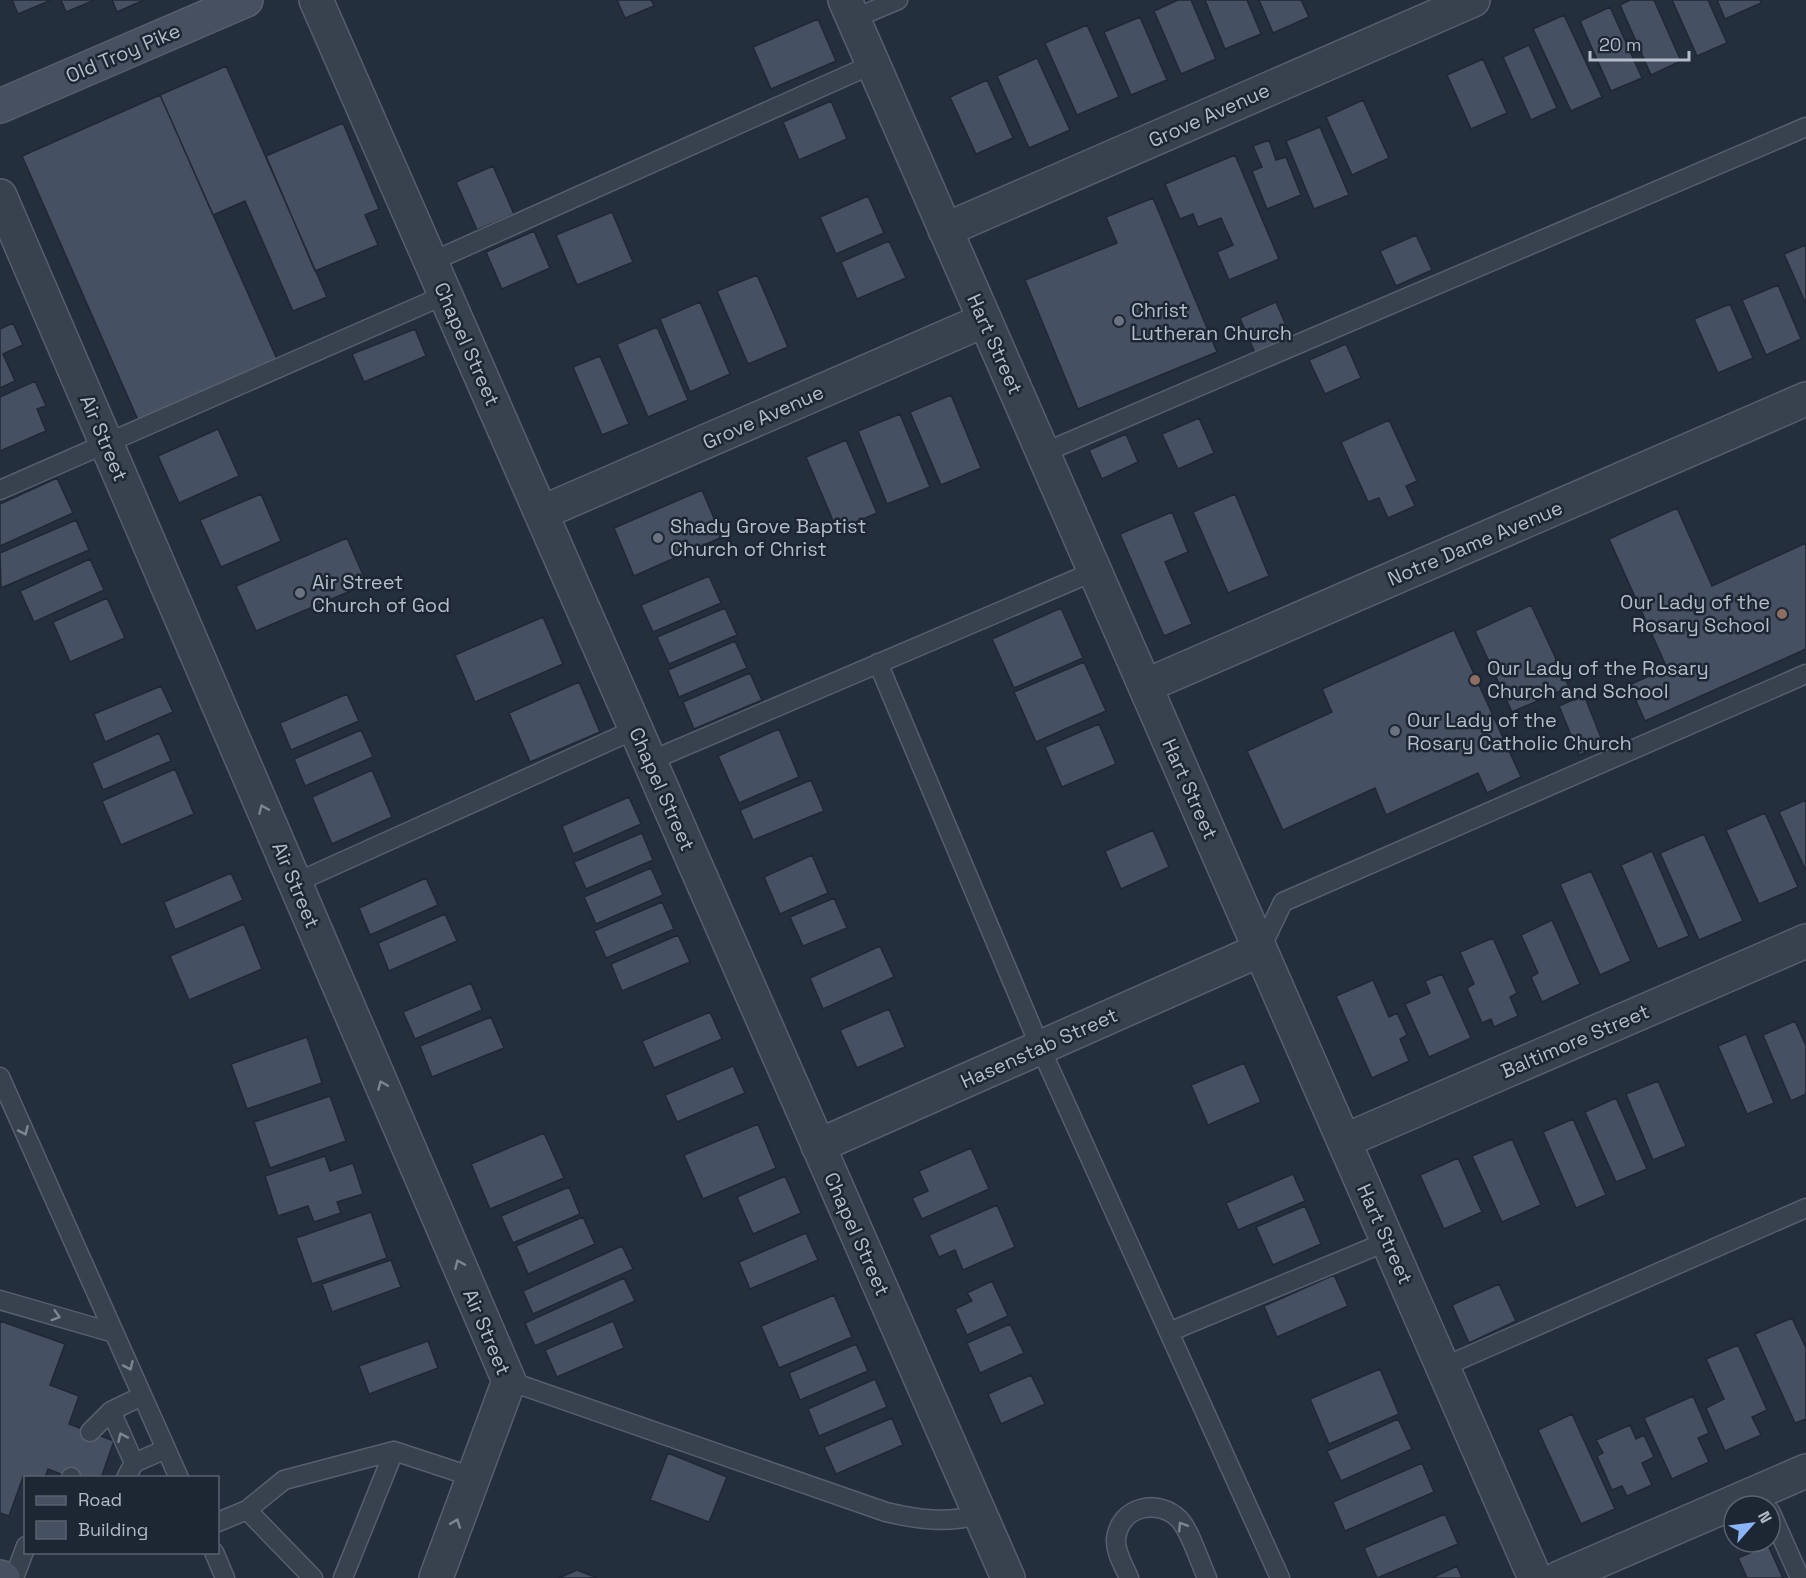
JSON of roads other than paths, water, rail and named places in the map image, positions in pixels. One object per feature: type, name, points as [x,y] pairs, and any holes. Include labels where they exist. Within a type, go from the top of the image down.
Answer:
[{"type":"main road","name":"Old Troy Pike","points":[[0,106],[246,0]]},
{"type":"street","name":"Chapel Street","points":[[316,0],[1008,1578]]},
{"type":"street","name":"Grove Avenue","points":[[945,230],[1473,0]]},
{"type":"street","name":"Hart Street","points":[[849,10],[1535,1578]]},
{"type":"street","name":"Air Street","points":[[0,196],[509,1381],[436,1578]]},
{"type":"street","name":"Grove Avenue","points":[[541,513],[985,320]]},
{"type":"street","name":"Notre Dame Avenue","points":[[1145,686],[1806,399]]},
{"type":"street","name":"Baltimore Street","points":[[1344,1142],[1806,941]]},
{"type":"street","name":"Hasenstab Street","points":[[818,1146],[1260,950]]},
{"type":"street","points":[[1776,1494],[1806,1471]]},
{"type":"street","points":[[1559,1578],[1722,1518]]},
{"type":"lane","points":[[849,10],[898,0]]},
{"type":"lane","points":[[431,262],[873,64]]},
{"type":"lane","points":[[1043,453],[1806,127]]},
{"type":"lane","points":[[0,490],[445,295]]},
{"type":"lane","points":[[650,761],[1095,572]]},
{"type":"lane","points":[[878,663],[1041,1047],[1280,1578]]},
{"type":"lane","points":[[1260,950],[1282,902],[1806,674]]},
{"type":"lane","points":[[295,883],[636,729]]},
{"type":"lane","points":[[0,1077],[178,1476]]},
{"type":"lane","points":[[1443,1367],[1806,1208]]},
{"type":"lane","points":[[1169,1332],[1388,1241]]},
{"type":"lane","points":[[0,1300],[114,1333]]},
{"type":"lane","points":[[509,1381],[886,1512],[922,1521],[956,1521],[980,1515]]},
{"type":"lane","points":[[90,1432],[111,1411],[142,1396]]},
{"type":"lane","points":[[111,1411],[130,1470],[166,1449]]},
{"type":"lane","points":[[219,1522],[247,1510],[284,1480],[394,1451],[473,1477]]},
{"type":"lane","points":[[343,1578],[394,1451]]},
{"type":"lane","points":[[1129,1578],[1116,1541],[1119,1528],[1126,1516],[1139,1508],[1153,1507],[1169,1511],[1181,1521],[1207,1578]]},
{"type":"lane","points":[[247,1510],[314,1578]]},
{"type":"lane","points":[[1782,1538],[1800,1578]]},
{"type":"lane","points":[[14,1578],[24,1551]]},
{"type":"lane","points":[[215,1554],[225,1578]]},
{"type":"place","name":"Christ Lutheran Church","points":[[1119,321]]},
{"type":"place","name":"Shady Grove Baptist Church of Christ","points":[[658,538]]},
{"type":"place","name":"Air Street Church of God","points":[[300,593]]},
{"type":"place","name":"Our Lady of the Rosary School","points":[[1782,614]]},
{"type":"place","name":"Our Lady of the Rosary Church and School","points":[[1475,680]]},
{"type":"place","name":"Our Lady of the Rosary Catholic Church","points":[[1395,731]]}]
